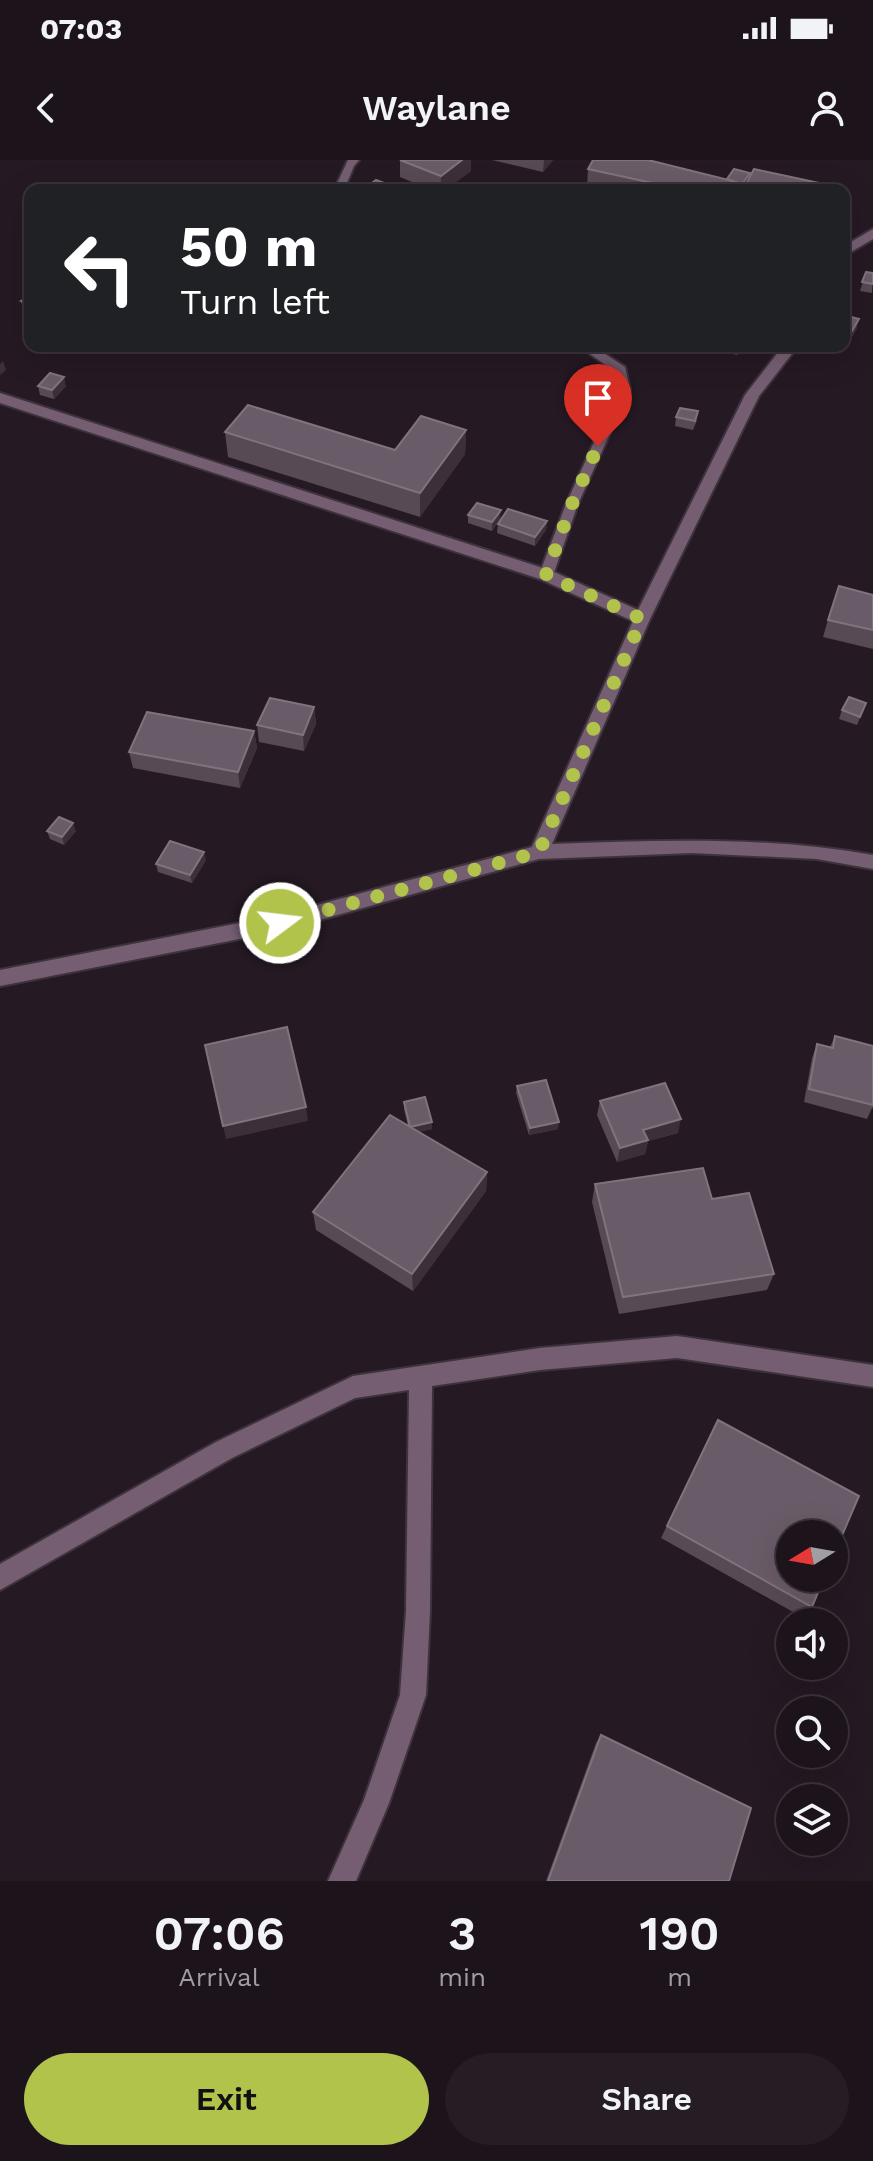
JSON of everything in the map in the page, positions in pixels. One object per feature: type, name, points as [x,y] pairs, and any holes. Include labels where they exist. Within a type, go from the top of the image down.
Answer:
[{"type":"street","points":[[850,248],[873,233]]},
{"type":"street","points":[[539,852],[642,619],[752,395],[786,352]]},
{"type":"street","points":[[0,398],[546,575],[642,619]]},
{"type":"street","points":[[0,978],[280,923],[539,852],[692,846],[817,852],[873,862]]},
{"type":"street","points":[[0,1578],[224,1450],[353,1387],[540,1359],[677,1347],[873,1376]]},
{"type":"street","points":[[342,1881],[376,1803],[413,1695],[418,1611],[421,1377]]},
{"type":"lane","points":[[341,184],[354,160]]},
{"type":"lane","points":[[546,575],[572,504],[624,389],[621,370],[594,352]]},
{"type":"building","points":[[400,160],[462,160],[441,176]]},
{"type":"building","points":[[593,160],[648,160],[733,181],[730,184],[657,184],[588,169]]},
{"type":"building","points":[[734,169],[750,173],[742,184],[727,179]]},
{"type":"building","points":[[754,169],[819,183],[818,184],[746,184]]},
{"type":"building","points":[[866,272],[873,273],[873,284],[862,282]]},
{"type":"building","points":[[850,319],[859,319],[852,331],[850,330]]},
{"type":"building","points":[[50,373],[64,377],[52,390],[38,386]]},
{"type":"building","points":[[248,405],[395,450],[421,416],[466,430],[420,493],[225,432]]},
{"type":"building","points":[[680,408],[698,411],[695,421],[676,417]]},
{"type":"building","points":[[477,503],[501,510],[492,522],[468,515]]},
{"type":"building","points":[[508,509],[547,521],[535,537],[498,524]]},
{"type":"building","points":[[839,586],[873,595],[873,630],[828,620]]},
{"type":"building","points":[[849,697],[866,703],[860,717],[842,710]]},
{"type":"building","points":[[270,698],[314,707],[303,735],[257,725]]},
{"type":"building","points":[[147,712],[254,731],[238,772],[129,752]]},
{"type":"building","points":[[59,817],[73,823],[62,837],[47,831]]},
{"type":"building","points":[[170,841],[204,852],[190,875],[156,864]]},
{"type":"building","points":[[287,1027],[306,1107],[223,1126],[205,1045]]},
{"type":"building","points":[[835,1036],[873,1046],[873,1105],[809,1089],[817,1044],[833,1048]]},
{"type":"building","points":[[546,1080],[559,1122],[530,1128],[517,1086]]},
{"type":"building","points":[[665,1083],[681,1119],[643,1130],[648,1140],[620,1148],[600,1101]]},
{"type":"building","points":[[425,1097],[432,1122],[410,1127],[404,1102]]},
{"type":"building","points":[[390,1115],[487,1172],[412,1274],[313,1212]]},
{"type":"building","points":[[703,1168],[712,1199],[749,1193],[774,1274],[623,1297],[595,1184]]},
{"type":"building","points":[[718,1420],[859,1496],[848,1522],[776,1520],[776,1587],[667,1526]]},
{"type":"building","points":[[785,1592],[818,1592],[812,1607]]},
{"type":"building","points":[[601,1735],[751,1808],[729,1881],[548,1881]]},
{"type":"route","points":[[280,923],[539,852],[642,619],[546,575],[572,504],[598,446]]}]
